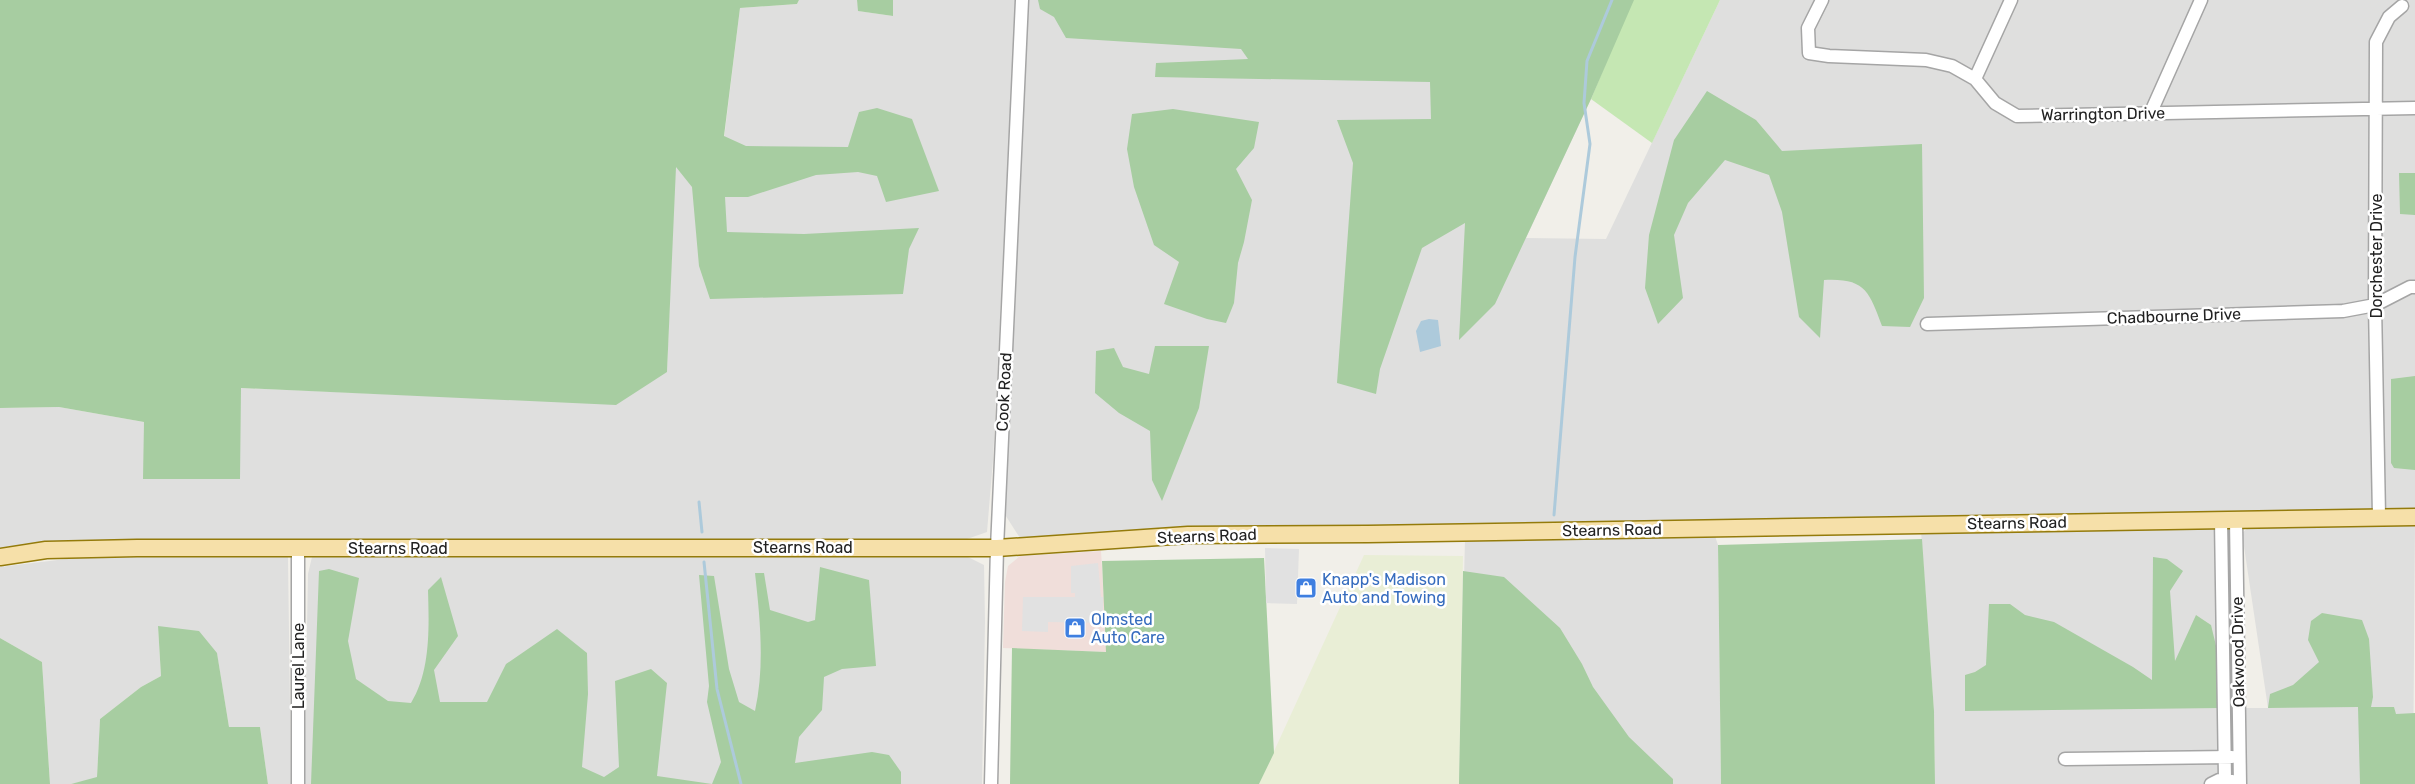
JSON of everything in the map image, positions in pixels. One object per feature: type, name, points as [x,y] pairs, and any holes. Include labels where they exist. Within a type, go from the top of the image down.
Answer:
[{"type":"main road","name":"Stearns Road","points":[[0,557],[46,550],[996,548],[1198,534],[1378,534],[2379,516],[2415,517]]},
{"type":"street","name":"Cook Road","points":[[991,784],[996,548],[1022,0]]},
{"type":"street","name":"Warrington Drive","points":[[1822,0],[1808,28],[1809,53],[1829,56],[1926,60],[1952,66],[1975,79],[1995,103],[2017,116],[2415,108]]},
{"type":"street","points":[[1975,79],[2011,0]]},
{"type":"street","points":[[2151,112],[2201,0]]},
{"type":"street","name":"Dorchester Drive","points":[[2379,516],[2375,305],[2376,42],[2389,17],[2402,6]]},
{"type":"street","name":"Chadbourne Drive","points":[[1927,324],[2343,311],[2375,305],[2410,287],[2415,287]]},
{"type":"street","name":"Oakwood Drive","points":[[2229,520],[2239,757],[2234,782]]},
{"type":"street","name":"Oakwood Drive","points":[[2229,520],[2224,757],[2234,782]]},
{"type":"street","name":"Laurel Lane","points":[[298,548],[298,784]]},
{"type":"street","points":[[2065,759],[2239,757]]},
{"type":"street","points":[[2211,784],[2234,782]]},
{"type":"shaded area","points":[[799,0],[857,0],[859,11],[893,16],[893,0],[1016,0],[993,460],[987,532],[967,539],[872,540],[110,540],[0,551],[0,408],[59,407],[144,422],[240,479],[240,388],[477,398],[667,372],[675,166],[723,147],[740,8],[797,4]]},
{"type":"shaded area","points":[[1027,0],[1632,0],[1591,99],[1526,238],[1606,239],[1720,0],[2415,0],[2415,512],[1153,529],[1080,536],[1020,538],[1004,513]]},
{"type":"shaded area","points":[[2255,522],[2415,523],[2413,784],[1935,784],[1934,711],[1921,531],[2217,527],[2220,708],[2268,708],[2242,533]]},
{"type":"shaded area","points":[[1714,533],[1718,545],[1721,784],[1459,784],[1465,539]]},
{"type":"shaded area","points":[[1265,548],[1299,549],[1297,604],[1266,603]]},
{"type":"shaded area","points":[[1101,551],[1107,652],[1003,648],[1005,582],[1008,566],[1020,556]]},
{"type":"shaded area","points":[[949,552],[966,556],[984,565],[985,622],[982,784],[304,784],[308,574],[312,557]]},
{"type":"shaded area","points":[[107,554],[288,557],[291,784],[268,784],[260,727],[229,727],[217,654],[158,626],[161,676],[141,687],[100,719],[97,778],[71,784],[50,784],[42,662],[0,638],[0,567]]},
{"type":"shaded area","points":[[1098,563],[1101,597],[1103,597],[1103,623],[1048,622],[1048,632],[1022,631],[1023,597],[1075,597],[1075,593],[1071,593],[1071,566]]},
{"type":"green space","points":[[0,0],[799,0],[797,4],[740,8],[724,136],[746,146],[848,147],[859,112],[877,108],[912,119],[939,191],[886,202],[877,176],[858,172],[816,175],[748,197],[725,197],[727,232],[804,234],[919,228],[909,249],[903,294],[710,299],[699,266],[692,187],[676,167],[667,372],[616,405],[241,388],[240,479],[143,479],[144,422],[59,407],[0,408]]},
{"type":"green space","points":[[857,0],[893,0],[893,16],[858,11]]},
{"type":"green space","points":[[1038,0],[1634,0],[1591,99],[1495,304],[1459,340],[1465,223],[1422,248],[1380,369],[1376,394],[1337,383],[1353,163],[1337,120],[1431,119],[1430,82],[1155,77],[1156,63],[1248,59],[1241,49],[1066,38],[1054,17],[1040,9]]},
{"type":"green space","points":[[1632,0],[1720,0],[1652,143],[1591,99]]},
{"type":"green space","points":[[1707,91],[1756,120],[1782,151],[1922,144],[1924,298],[1910,327],[1882,326],[1873,304],[1864,289],[1849,281],[1824,280],[1820,338],[1799,317],[1782,212],[1769,175],[1725,160],[1688,203],[1674,235],[1683,298],[1658,324],[1645,288],[1649,235],[1674,140]]},
{"type":"green space","points":[[1173,109],[1259,122],[1254,148],[1236,169],[1252,200],[1238,263],[1234,303],[1226,323],[1207,319],[1164,304],[1179,262],[1154,245],[1134,187],[1127,149],[1132,114]]},
{"type":"green space","points":[[2399,173],[2415,173],[2415,215],[2400,214]]},
{"type":"green space","points":[[1155,346],[1209,346],[1199,408],[1162,501],[1152,480],[1150,431],[1119,413],[1095,393],[1096,351],[1114,348],[1123,367],[1149,374]]},
{"type":"green space","points":[[2415,376],[2415,470],[2394,468],[2391,463],[2391,379]]},
{"type":"green space","points":[[1922,539],[1934,711],[1935,784],[1721,784],[1718,545]]},
{"type":"green space","points":[[1364,555],[1463,556],[1459,784],[1259,784]]},
{"type":"green space","points":[[2153,557],[2167,559],[2183,571],[2170,591],[2175,661],[2196,615],[2211,625],[2219,658],[2220,708],[1965,711],[1965,675],[1975,672],[1986,665],[1989,604],[2010,604],[2025,615],[2054,622],[2133,667],[2152,680]]},
{"type":"green space","points":[[1264,558],[1274,753],[1259,784],[1010,784],[1012,648],[1106,652],[1102,561]]},
{"type":"green space","points":[[820,567],[869,580],[876,666],[842,669],[824,677],[822,710],[799,737],[795,763],[872,752],[889,755],[901,772],[901,784],[712,784],[721,762],[707,702],[709,686],[699,575],[714,576],[729,669],[739,702],[755,711],[761,659],[755,573],[764,573],[770,610],[808,622],[815,620]]},
{"type":"green space","points":[[329,569],[359,578],[348,641],[356,679],[388,701],[411,703],[418,690],[427,648],[428,590],[441,577],[458,636],[434,670],[440,702],[487,702],[506,664],[557,629],[587,653],[588,694],[582,767],[604,777],[619,767],[615,681],[651,669],[667,683],[657,776],[712,784],[311,784],[319,571]]},
{"type":"green space","points":[[1463,571],[1504,577],[1560,628],[1582,664],[1593,687],[1629,737],[1673,779],[1673,784],[1459,784]]},
{"type":"green space","points":[[2322,613],[2362,620],[2369,639],[2373,697],[2371,707],[2394,707],[2396,714],[2415,713],[2415,784],[2360,784],[2358,707],[2268,708],[2270,694],[2293,685],[2319,662],[2308,640],[2311,621]]},
{"type":"green space","points":[[158,626],[199,631],[217,653],[229,727],[260,727],[268,784],[71,784],[97,777],[100,719],[141,687],[161,676]]},
{"type":"green space","points":[[0,638],[42,662],[50,784],[0,784]]},
{"type":"water","points":[[1429,319],[1438,320],[1441,346],[1420,352],[1416,331],[1421,321]]},
{"type":"waterway","points":[[1554,515],[1575,257],[1590,144],[1584,103],[1587,61],[1612,0]]},
{"type":"waterway","points":[[699,502],[702,532]]},
{"type":"waterway","points":[[704,562],[717,689],[741,784]]},
{"type":"place","name":"Knapp's Madison Auto and Towing","points":[[1306,588]]},
{"type":"place","name":"Olmsted Auto Care","points":[[1075,628]]}]
